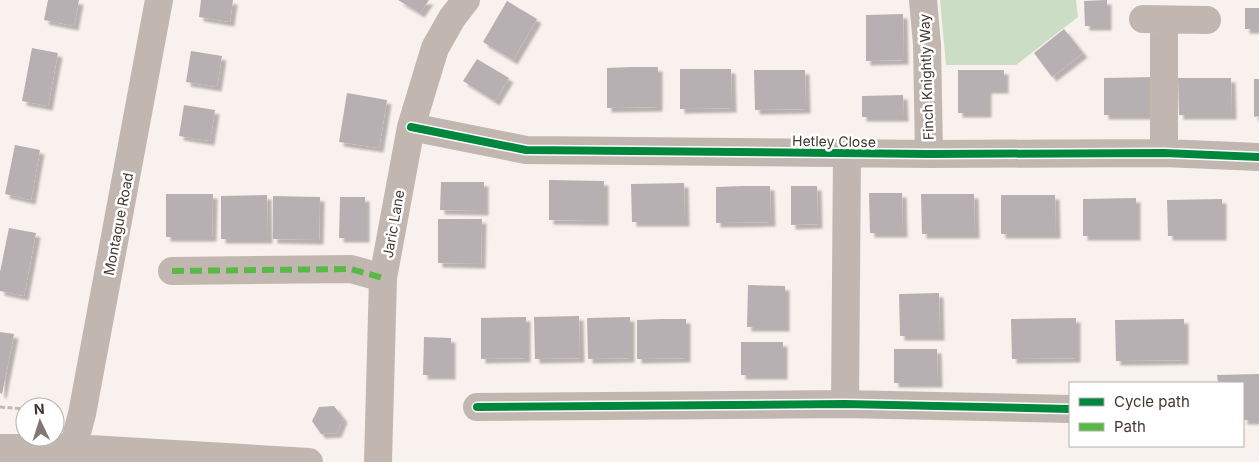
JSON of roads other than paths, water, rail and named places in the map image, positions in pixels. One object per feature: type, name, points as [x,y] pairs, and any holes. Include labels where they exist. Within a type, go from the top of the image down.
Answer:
[{"type":"street","name":"Montague Road","points":[[73,448],[82,414],[159,0]]},
{"type":"street","name":"Jaric Lane","points":[[378,462],[383,278],[411,128],[435,48],[452,18],[466,0]]},
{"type":"street","name":"Finch Knightly Way","points":[[923,0],[927,44],[929,154]]},
{"type":"street","points":[[1164,153],[1153,19],[1207,20]]},
{"type":"street","name":"Hetley Close","points":[[411,128],[526,150],[847,154],[1164,153],[1259,157]]},
{"type":"street","name":"Hetley Close","points":[[845,404],[847,154]]},
{"type":"street","points":[[172,271],[351,269],[383,278]]},
{"type":"street","points":[[477,407],[845,404],[1069,409]]},
{"type":"street","points":[[0,448],[73,448],[310,462]]}]
